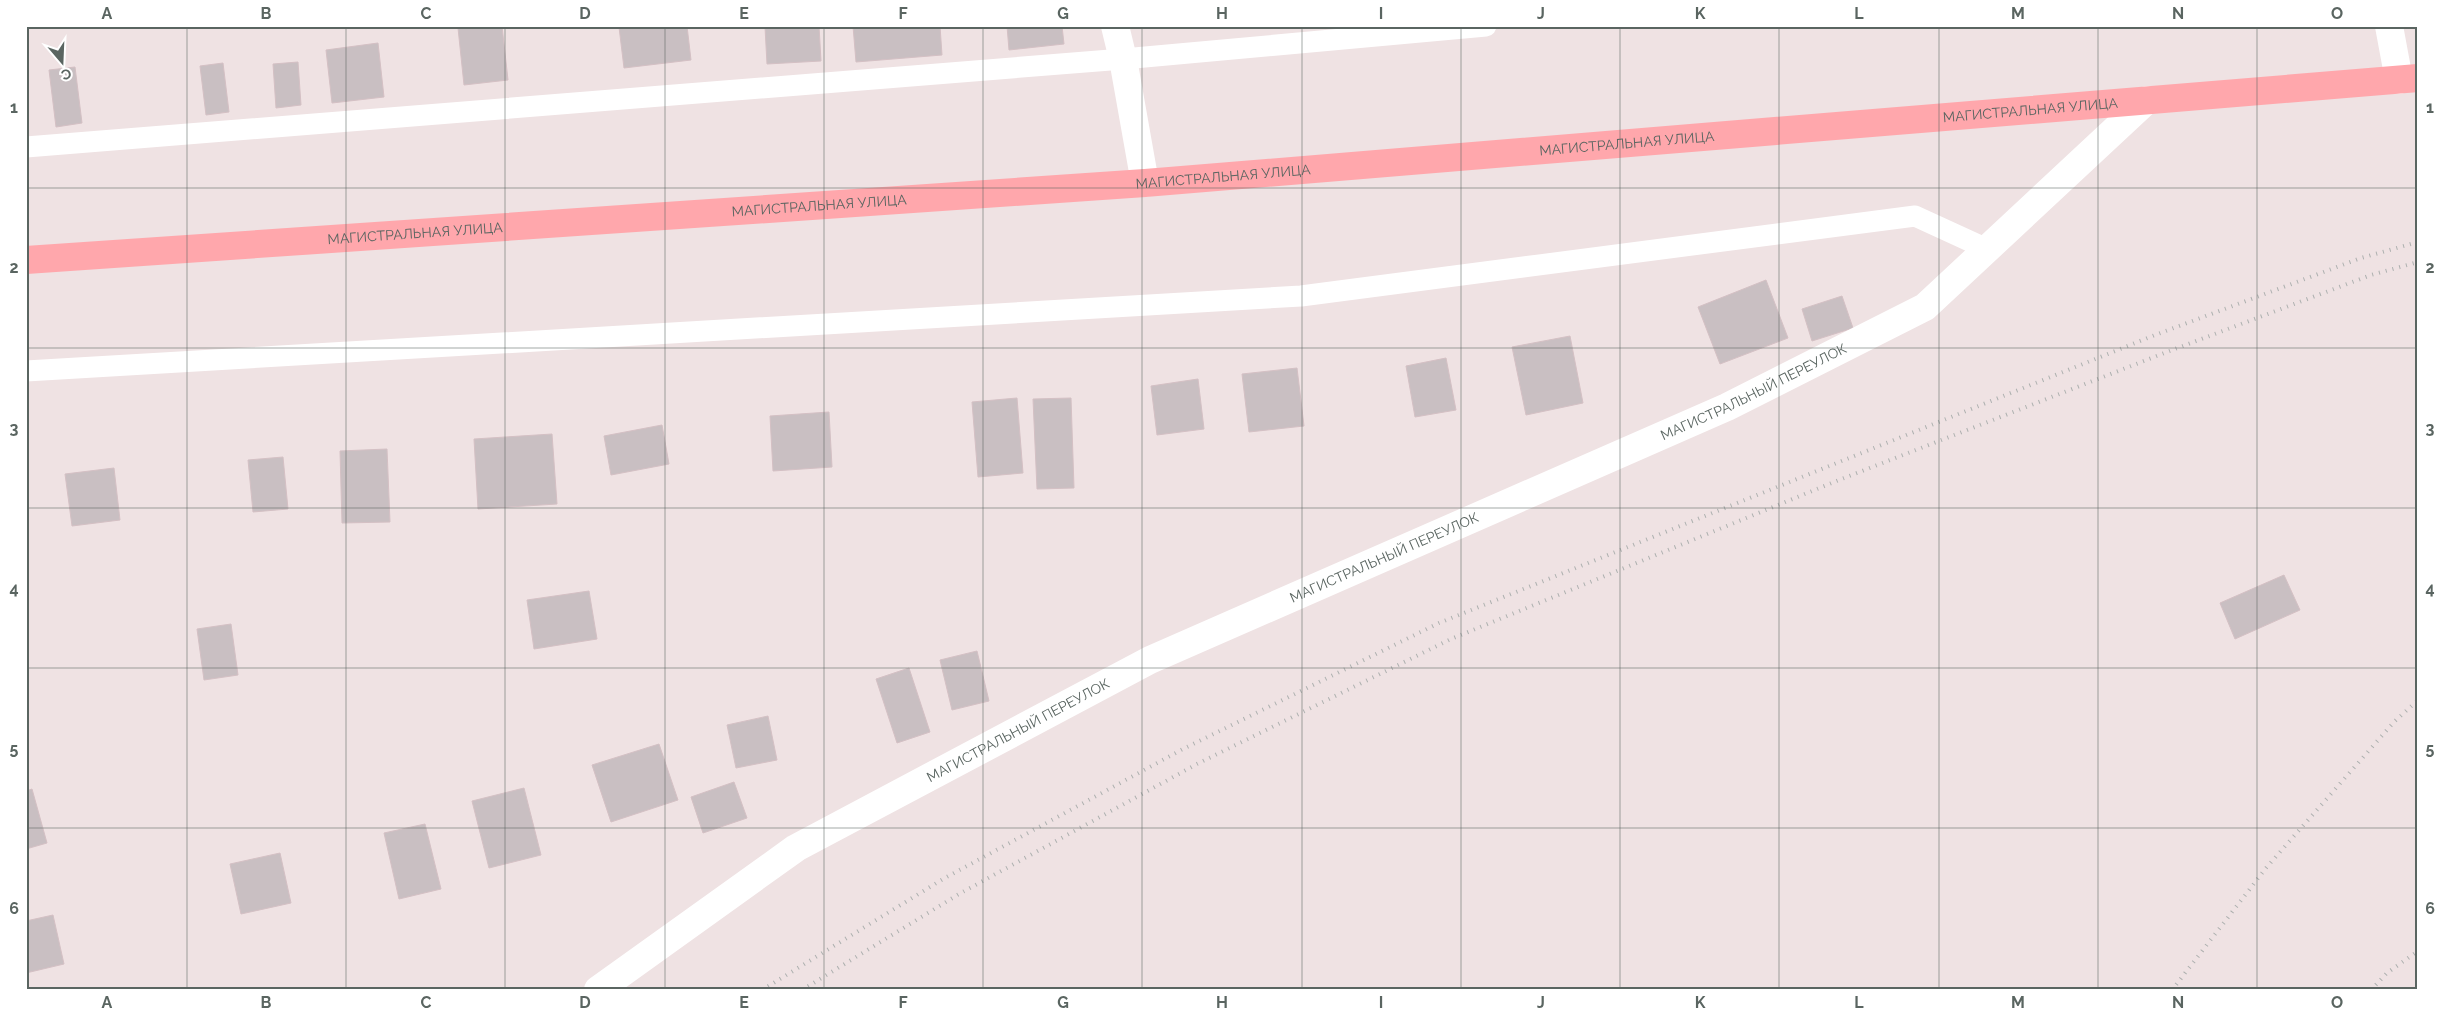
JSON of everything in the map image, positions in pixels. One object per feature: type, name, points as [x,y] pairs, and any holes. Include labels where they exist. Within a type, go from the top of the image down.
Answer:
[{"type":"main road","name":"МАГИСТРАЛЬНАЯ УЛИЦА","points":[[26,260],[1145,183],[2408,79]]},
{"type":"street","points":[[1115,26],[1124,59],[1145,183]]},
{"type":"street","points":[[2389,26],[2408,79]]},
{"type":"street","name":"МАГИСТРАЛЬНЫЙ ПЕРЕУЛОК","points":[[598,990],[796,848],[1150,660],[1727,406],[1926,307],[2147,100]]},
{"type":"lane","points":[[26,147],[1124,59],[1486,26]]},
{"type":"lane","points":[[26,371],[1301,296],[1915,216],[1987,249]]},
{"type":"building","points":[[502,26],[508,80],[464,85],[458,28]]},
{"type":"building","points":[[687,26],[691,60],[624,68],[619,27]]},
{"type":"building","points":[[819,26],[821,61],[767,64],[765,27]]},
{"type":"building","points":[[853,26],[940,26],[942,55],[856,62]]},
{"type":"building","points":[[1007,26],[1062,26],[1064,44],[1009,50]]},
{"type":"building","points":[[378,43],[384,97],[332,103],[326,50]]},
{"type":"building","points":[[298,62],[301,105],[276,108],[273,64]]},
{"type":"building","points":[[223,63],[229,112],[206,115],[200,66]]},
{"type":"building","points":[[75,67],[82,123],[56,127],[49,70]]},
{"type":"building","points":[[1766,280],[1788,338],[1720,364],[1698,307]]},
{"type":"building","points":[[1842,296],[1853,328],[1812,341],[1802,309]]},
{"type":"building","points":[[1570,336],[1583,403],[1526,415],[1512,347]]},
{"type":"building","points":[[1446,358],[1456,410],[1415,417],[1406,366]]},
{"type":"building","points":[[1297,368],[1304,426],[1249,432],[1242,374]]},
{"type":"building","points":[[1198,379],[1204,429],[1157,435],[1151,386]]},
{"type":"building","points":[[1017,398],[1023,473],[978,477],[972,402]]},
{"type":"building","points":[[1071,398],[1074,488],[1037,489],[1033,399]]},
{"type":"building","points":[[829,412],[832,467],[773,471],[770,416]]},
{"type":"building","points":[[662,425],[669,464],[611,475],[604,436]]},
{"type":"building","points":[[552,434],[557,504],[478,509],[474,439]]},
{"type":"building","points":[[387,449],[390,522],[342,523],[340,451]]},
{"type":"building","points":[[283,457],[288,509],[253,512],[248,460]]},
{"type":"building","points":[[114,468],[120,520],[72,526],[65,474]]},
{"type":"building","points":[[2284,575],[2300,610],[2235,639],[2220,603]]},
{"type":"building","points":[[589,591],[597,639],[534,649],[527,600]]},
{"type":"building","points":[[231,624],[238,675],[204,680],[197,629]]},
{"type":"building","points":[[977,651],[989,701],[952,710],[940,660]]},
{"type":"building","points":[[909,668],[930,732],[897,743],[876,679]]},
{"type":"building","points":[[768,716],[777,760],[736,768],[727,725]]},
{"type":"building","points":[[659,744],[678,800],[611,822],[592,765]]},
{"type":"building","points":[[734,782],[747,818],[703,833],[691,797]]},
{"type":"building","points":[[524,788],[541,855],[489,868],[472,801]]},
{"type":"building","points":[[32,789],[47,843],[26,849],[26,791]]},
{"type":"building","points":[[425,824],[441,889],[399,899],[384,833]]},
{"type":"building","points":[[280,853],[291,903],[241,914],[230,864]]},
{"type":"building","points":[[53,915],[64,964],[26,973],[26,921]]},
{"type":"railway","points":[[762,990],[943,879],[1183,749],[1439,623],[2155,335],[2361,258],[2418,242]]},
{"type":"railway","points":[[802,990],[959,894],[1197,764],[1451,639],[1839,480],[2167,352],[2371,275],[2418,262]]},
{"type":"railway","points":[[2172,990],[2266,868],[2394,722],[2418,700]]},
{"type":"railway","points":[[2371,990],[2387,973],[2418,951]]}]
